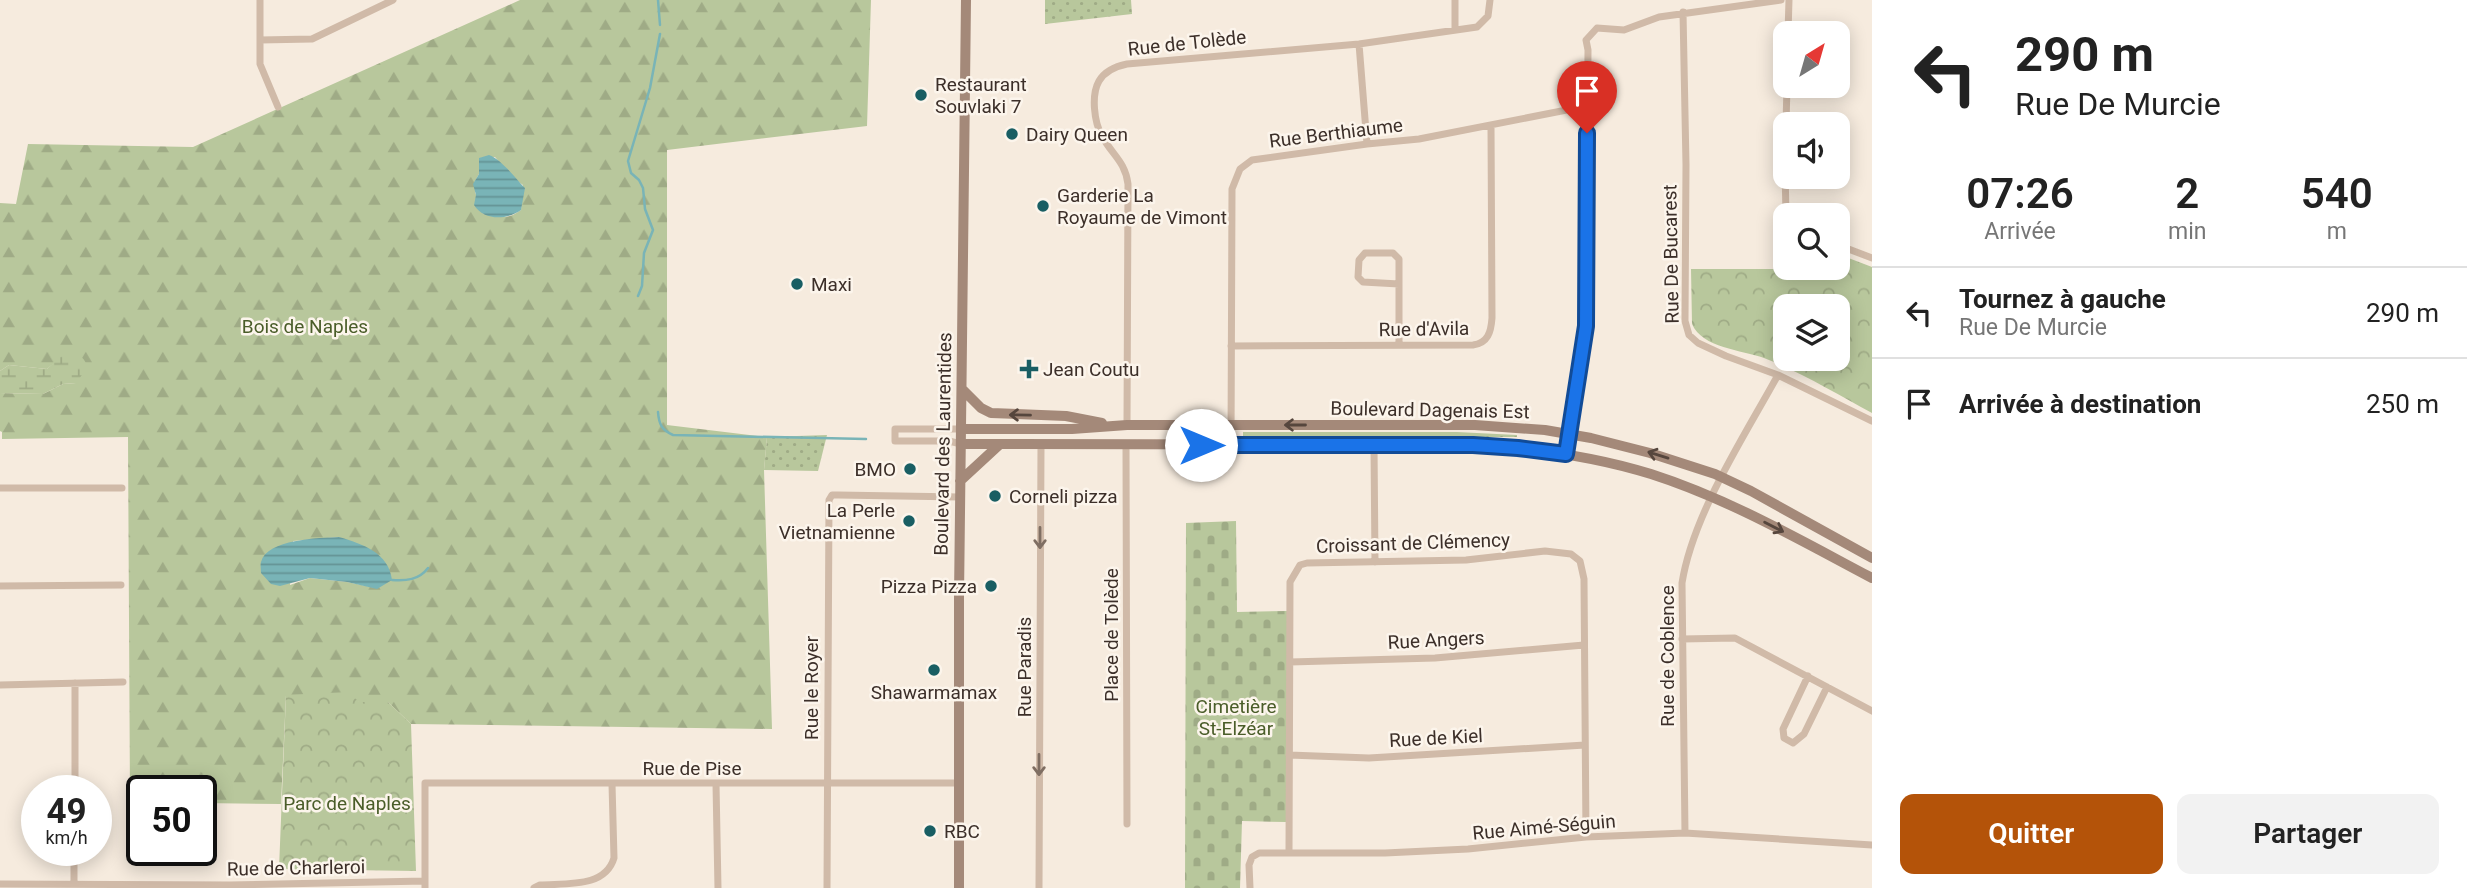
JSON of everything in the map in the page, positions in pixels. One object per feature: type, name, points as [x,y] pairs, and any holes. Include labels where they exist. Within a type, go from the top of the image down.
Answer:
[{"type":"main road","name":"Boulevard des Laurentides","points":[[959,888],[960,481],[966,0]]},
{"type":"main road","points":[[961,389],[981,408],[995,414],[1066,416],[1121,425]]},
{"type":"main road","name":"Boulevard Dagenais Est","points":[[961,429],[1072,429],[1121,425],[1475,425],[1569,434],[1650,453],[1723,478],[1872,558]]},
{"type":"main road","name":"Boulevard Dagenais Est","points":[[961,444],[1491,446],[1566,454],[1638,470],[1712,498],[1773,526],[1872,578]]},
{"type":"main road","points":[[960,481],[999,445]]},
{"type":"street","points":[[260,0],[262,73],[278,107]]},
{"type":"street","points":[[260,40],[312,39],[376,4],[393,0]]},
{"type":"street","points":[[1454,30],[1455,0]]},
{"type":"street","name":"Rue de Tolède","points":[[1121,425],[1128,184],[1126,170],[1098,128],[1095,111],[1099,82],[1110,70],[1127,64],[1359,44],[1477,26],[1488,16],[1490,0]]},
{"type":"street","points":[[1566,454],[1586,326],[1586,40],[1592,31],[1603,27],[1624,30],[1658,17],[1683,12],[1781,0]]},
{"type":"street","points":[[1788,21],[1789,0]]},
{"type":"street","name":"Rue De Bucarest","points":[[1683,12],[1685,321],[1689,335],[1698,343],[1778,375],[1872,421]]},
{"type":"street","points":[[1359,44],[1367,144]]},
{"type":"street","name":"Rue Berthiaume","points":[[1231,445],[1232,189],[1240,169],[1252,160],[1419,139],[1587,106]]},
{"type":"street","name":"Rue d'Avila","points":[[1231,346],[1473,345],[1484,341],[1489,335],[1492,318],[1492,126]]},
{"type":"street","points":[[1850,250],[1872,258]]},
{"type":"street","points":[[1399,284],[1363,282],[1358,277],[1359,260],[1365,253],[1393,253],[1399,259],[1399,284],[1399,345]]},
{"type":"street","name":"Rue de Coblence","points":[[1685,833],[1682,583],[1685,561],[1712,498],[1778,375]]},
{"type":"street","points":[[961,429],[895,429],[895,441],[949,441],[961,444]]},
{"type":"street","name":"Rue Paradis","points":[[1039,888],[1041,445]]},
{"type":"street","name":"Place de Tolède","points":[[1126,445],[1127,824]]},
{"type":"street","points":[[1374,445],[1375,562]]},
{"type":"street","points":[[0,488],[122,488]]},
{"type":"street","name":"Rue le Royer","points":[[827,888],[830,497],[960,497]]},
{"type":"street","name":"Croissant de Clémency","points":[[1289,853],[1290,582],[1300,565],[1307,563],[1466,560],[1545,551],[1571,554],[1580,561],[1584,579],[1586,837]]},
{"type":"street","points":[[0,586],[121,585]]},
{"type":"street","points":[[1682,639],[1735,638],[1872,711]]},
{"type":"street","name":"Rue Angers","points":[[1290,662],[1435,658],[1584,645]]},
{"type":"street","points":[[1808,676],[1783,729],[1784,738],[1793,743],[1804,734],[1827,687]]},
{"type":"street","points":[[0,685],[123,682]]},
{"type":"street","points":[[75,683],[75,775]]},
{"type":"street","name":"Rue de Kiel","points":[[1289,755],[1369,758],[1585,745]]},
{"type":"street","name":"Rue de Pise","points":[[425,885],[425,783],[959,783]]},
{"type":"street","points":[[534,888],[540,885],[600,879],[611,869],[614,858],[612,784]]},
{"type":"street","points":[[716,784],[718,888]]},
{"type":"street","name":"Rue Aimé-Séguin","points":[[1250,888],[1249,865],[1252,857],[1259,853],[1385,853],[1468,849],[1586,837],[1685,833],[1872,845]]},
{"type":"street","points":[[74,866],[74,884]]},
{"type":"street","name":"Rue de Charleroi","points":[[0,884],[425,885]]},
{"type":"green space","name":"Bois de Naples","points":[[520,0],[871,0],[867,126],[667,150],[667,425],[767,437],[764,470],[772,729],[411,724],[388,702],[286,695],[281,804],[217,803],[217,775],[130,775],[128,437],[2,439],[0,431],[0,393],[43,394],[63,384],[76,383],[53,364],[47,369],[9,365],[0,371],[0,203],[16,204],[28,144],[193,147]],"holes":[[[495,157],[513,178],[523,185],[521,210],[506,217],[483,214],[475,192],[480,158]],[[339,537],[376,588],[310,578],[290,585],[293,541]]]},
{"type":"green space","points":[[1045,0],[1131,0],[1132,14],[1045,24]]},
{"type":"green space","points":[[1850,259],[1872,267],[1872,413],[1794,371],[1850,371],[1850,294],[1773,294],[1773,362],[1713,343],[1697,332],[1692,324],[1691,269],[1773,269],[1773,280],[1850,280]]},
{"type":"green space","points":[[72,353],[82,358],[87,368],[76,383],[63,384],[43,394],[0,393],[0,371],[9,365],[47,369],[60,357]]},
{"type":"green space","points":[[1243,432],[1457,432],[1517,437],[1243,437]]},
{"type":"green space","points":[[827,435],[818,471],[764,470],[767,437]]},
{"type":"green space","name":"Cimetière St-Elzéar","points":[[1236,521],[1237,612],[1288,611],[1286,822],[1242,821],[1240,888],[1185,888],[1186,523]]},
{"type":"green space","name":"Parc de Naples","points":[[349,692],[359,702],[388,702],[411,724],[416,871],[279,869],[286,695]]},
{"type":"water","points":[[489,155],[525,188],[521,210],[509,216],[490,216],[474,205],[476,195],[473,184],[479,174],[479,158]]},
{"type":"water","points":[[339,537],[366,547],[380,556],[390,571],[392,580],[377,589],[310,578],[280,586],[271,584],[261,573],[261,562],[265,554],[283,544]]},
{"type":"waterway","points":[[658,0],[660,25]]},
{"type":"waterway","points":[[638,296],[642,286],[644,253],[653,230],[645,209],[643,188],[631,173],[628,161],[650,88],[660,34]]},
{"type":"waterway","points":[[658,412],[662,426],[673,435],[866,439]]},
{"type":"waterway","points":[[392,580],[412,579],[428,568]]},
{"type":"place","name":"Restaurant Souvlaki 7","points":[[921,95]]},
{"type":"place","name":"Dairy Queen","points":[[1012,134]]},
{"type":"place","name":"Garderie La Royaume de Vimont","points":[[1043,206]]},
{"type":"place","name":"Maxi","points":[[797,284]]},
{"type":"place","name":"Jean Coutu","points":[[1029,369]]},
{"type":"place","name":"BMO","points":[[910,469]]},
{"type":"place","name":"Corneli pizza","points":[[995,496]]},
{"type":"place","name":"La Perle Vietnamienne","points":[[909,521]]},
{"type":"place","name":"Pizza Pizza","points":[[991,586]]},
{"type":"place","name":"Shawarmamax","points":[[934,670]]},
{"type":"place","name":"RBC","points":[[930,831]]},
{"type":"route","points":[[1201,445],[1473,445],[1566,454],[1586,326],[1587,133]]}]
